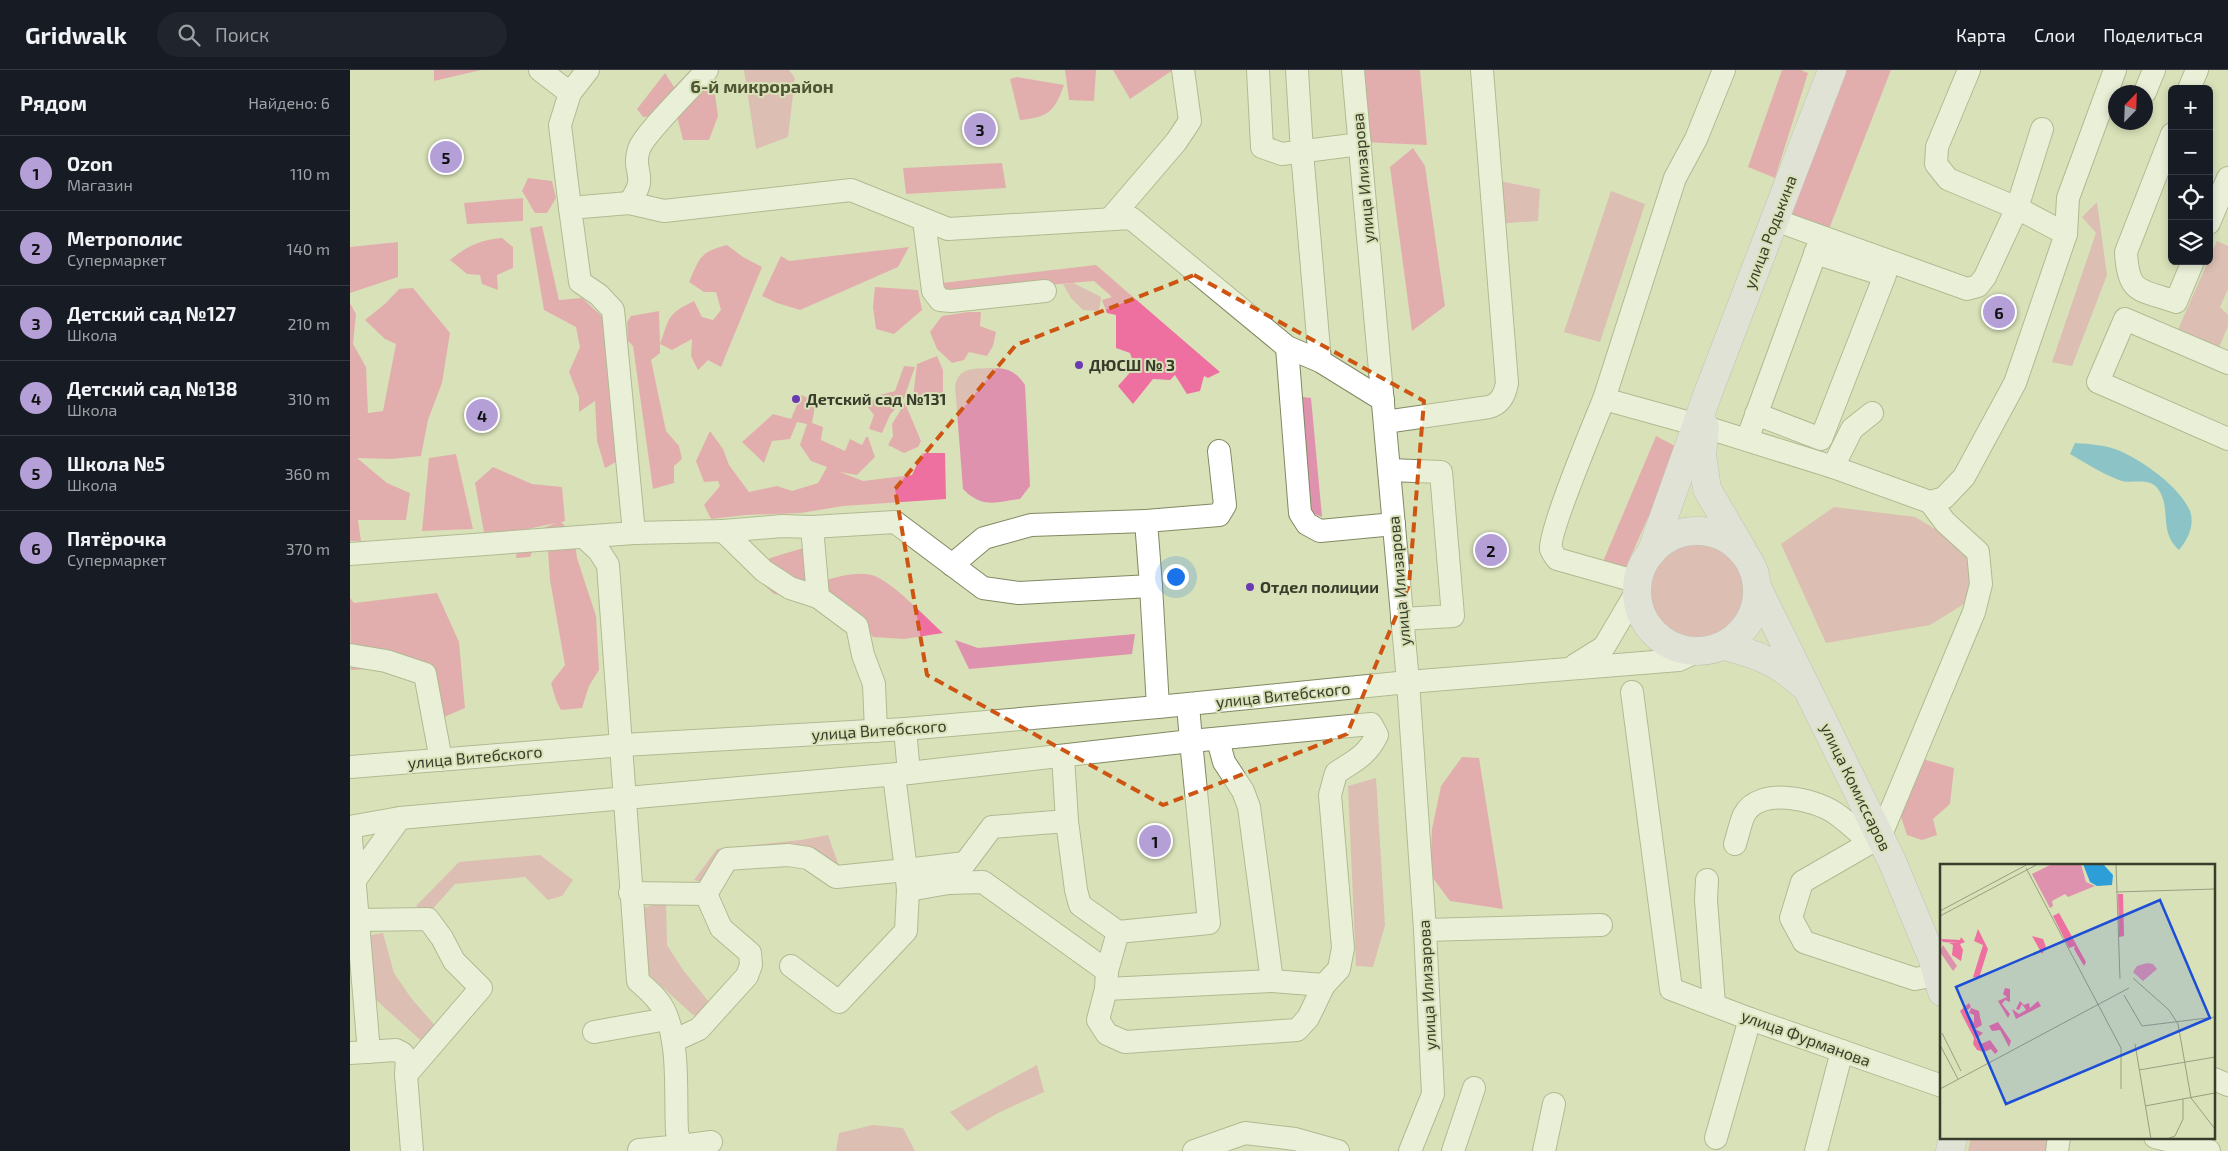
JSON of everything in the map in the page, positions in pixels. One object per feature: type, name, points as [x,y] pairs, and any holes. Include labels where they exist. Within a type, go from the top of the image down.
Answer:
[{"type":"main road","name":"улица Родькина","points":[[1701,426],[1708,393],[1832,70]]},
{"type":"main road","points":[[1701,426],[1651,553],[1642,567],[1637,587],[1640,610],[1649,627],[1662,640],[1680,649],[1711,648],[1752,653],[1782,667],[1810,691]]},
{"type":"main road","points":[[1701,426],[1702,455],[1707,489],[1754,570],[1757,587],[1756,605],[1750,621],[1738,635],[1711,648]]},
{"type":"main road","points":[[1651,553],[1664,541],[1681,534],[1699,531],[1717,534],[1746,556]]},
{"type":"main road","name":"улица Комиссаров","points":[[1757,587],[1810,691],[1875,840],[1930,951],[1940,980]]},
{"type":"main road","points":[[1950,1151],[1953,1138]]},
{"type":"street","points":[[540,70],[570,93]]},
{"type":"street","points":[[588,70],[570,93],[560,125],[580,282],[599,295],[613,310],[634,533]]},
{"type":"street","points":[[629,203],[640,183],[638,160],[642,142],[707,70]]},
{"type":"street","points":[[1110,219],[1176,142],[1190,121],[1183,70]]},
{"type":"street","points":[[1258,70],[1262,147],[1282,154],[1360,144]]},
{"type":"street","points":[[1297,70],[1320,361]]},
{"type":"street","name":"улица Илизарова","points":[[1353,70],[1408,682],[1425,930],[1433,1094],[1410,1151]]},
{"type":"street","points":[[570,208],[629,203],[664,211],[851,190],[948,229],[1131,218],[1287,347],[1320,361],[1384,411],[1489,407],[1497,405],[1506,392],[1507,384],[1482,70]]},
{"type":"street","points":[[1570,668],[1604,647],[1618,627],[1637,587],[1557,559],[1551,548],[1552,540],[1568,492],[1604,399],[1675,178],[1696,139],[1724,70]]},
{"type":"street","points":[[1970,70],[1937,147],[1936,164],[1948,178],[2017,208],[2066,234]]},
{"type":"street","points":[[1930,502],[1944,498],[1964,476],[2015,383],[2066,234],[2068,198],[2115,70]]},
{"type":"street","points":[[2147,85],[2154,70]]},
{"type":"street","points":[[2191,85],[2197,70]]},
{"type":"street","points":[[1818,244],[1967,289],[1978,286],[1985,277],[2017,208],[2042,129]]},
{"type":"street","points":[[2168,144],[2126,252],[2130,281],[2137,288],[2176,302]]},
{"type":"street","points":[[2210,220],[2228,178]]},
{"type":"street","points":[[924,220],[933,291],[940,300],[951,301],[1045,291]]},
{"type":"street","points":[[1756,414],[1821,439],[1885,275],[1818,244],[1775,220]]},
{"type":"street","points":[[1747,440],[1818,244]]},
{"type":"street","points":[[2161,334],[2191,265]]},
{"type":"street","points":[[2227,360],[2125,318],[2098,382],[2228,439]]},
{"type":"street","points":[[1287,347],[1300,513],[1307,524],[1320,531],[1394,524]]},
{"type":"street","points":[[1604,399],[1701,426],[1834,467],[1930,502],[1945,522],[1978,552],[1981,584],[1974,612],[1875,840],[1802,882],[1791,918],[1804,942],[1915,980],[1940,980]]},
{"type":"street","points":[[1834,467],[1852,429],[1872,413]]},
{"type":"street","points":[[952,565],[984,538],[1031,525],[1146,521],[1219,515],[1225,506],[1219,451]]},
{"type":"street","points":[[1389,470],[1441,472],[1454,616],[1402,619]]},
{"type":"street","points":[[1146,521],[1158,707]]},
{"type":"street","points":[[350,554],[634,533],[722,531],[782,526],[812,527],[895,522],[982,588],[1018,593],[1151,586]]},
{"type":"street","points":[[812,527],[818,597]]},
{"type":"street","points":[[722,531],[764,571],[790,588],[818,597],[856,626],[863,655],[874,684],[876,731]]},
{"type":"street","points":[[585,538],[599,551],[608,565],[622,745],[630,894],[638,981],[654,995],[664,1010],[673,1041],[677,1132],[681,1146]]},
{"type":"street","name":"улица Витебского","points":[[350,767],[622,745],[904,729],[1158,707],[1408,682],[1679,660],[1711,648]]},
{"type":"street","points":[[350,655],[386,661],[425,674],[441,760]]},
{"type":"street","name":"улица Фурманова","points":[[1632,692],[1671,989],[1750,1019],[1940,1085]]},
{"type":"street","points":[[1063,756],[1066,821],[1080,905],[1118,932],[1209,923],[1188,704]]},
{"type":"street","points":[[412,1151],[406,1075],[407,1059],[396,1050],[360,1052],[358,920],[350,826],[400,818],[901,774],[1191,741],[1218,740],[1372,724],[1377,735]]},
{"type":"street","points":[[791,966],[840,1002],[906,931],[907,880],[901,774],[904,729]]},
{"type":"street","points":[[1377,735],[1412,732]]},
{"type":"street","points":[[1118,932],[1098,1020],[1107,1034],[1125,1042],[1297,1030],[1308,1018],[1324,985],[1339,969],[1343,948],[1330,795],[1336,774],[1366,754],[1377,735]]},
{"type":"street","points":[[1218,740],[1224,762],[1243,791],[1249,806],[1272,981]]},
{"type":"street","points":[[1736,844],[1745,813],[1758,802],[1778,797],[1802,800],[1834,812],[1875,840]]},
{"type":"street","points":[[355,880],[400,818]]},
{"type":"street","points":[[907,880],[965,863],[992,827],[1066,821]]},
{"type":"street","points":[[706,894],[727,859],[788,855],[808,858],[836,877],[949,883],[984,882],[1106,980],[1272,981],[1324,985]]},
{"type":"street","points":[[1707,880],[1706,900],[1714,1004]]},
{"type":"street","points":[[630,894],[706,894]]},
{"type":"street","points":[[673,1041],[699,1029],[748,976],[751,965],[750,953],[721,928],[706,894]]},
{"type":"street","points":[[358,920],[428,919],[442,938],[454,961],[481,988],[406,1075]]},
{"type":"street","points":[[1425,930],[1601,924]]},
{"type":"street","points":[[594,1032],[667,1019]]},
{"type":"street","points":[[1716,1138],[1750,1019]]},
{"type":"street","points":[[1816,1151],[1842,1051]]},
{"type":"street","points":[[2216,1080],[2228,1085]]},
{"type":"street","points":[[1453,1151],[1474,1088]]},
{"type":"street","points":[[1544,1151],[1554,1104]]},
{"type":"street","points":[[1194,1151],[1245,1133],[1295,1139],[1338,1151]]},
{"type":"street","points":[[2057,1151],[2059,1138]]},
{"type":"street","points":[[2158,1138],[2196,1149]]},
{"type":"street","points":[[639,1150],[711,1142]]},
{"type":"highlighted area","points":[[1194,275],[1424,401],[1409,585],[1347,734],[1163,805],[927,675],[895,489],[1016,345]]},
{"type":"shaded area","points":[[434,70],[481,70],[434,81]]},
{"type":"shaded area","points":[[691,70],[713,80],[718,116],[709,140],[683,140],[677,116],[662,114],[643,117],[637,109],[665,73],[674,87]]},
{"type":"shaded area","points":[[744,70],[789,70],[795,78],[788,137],[756,149]]},
{"type":"shaded area","points":[[1065,70],[1096,70],[1094,101],[1069,100]]},
{"type":"shaded area","points":[[1113,70],[1173,70],[1130,99]]},
{"type":"shaded area","points":[[1358,70],[1420,70],[1427,145],[1362,142]]},
{"type":"shaded area","points":[[1782,70],[1801,70],[1808,73],[1775,178],[1748,167]]},
{"type":"shaded area","points":[[1845,70],[1891,70],[1829,229],[1784,219]]},
{"type":"shaded area","points":[[1017,77],[1064,85],[1057,101],[1049,112],[1038,117],[1020,120],[1010,79]]},
{"type":"shaded area","points":[[1413,148],[1425,166],[1445,306],[1412,331],[1390,167]]},
{"type":"shaded area","points":[[1002,163],[1006,188],[906,194],[903,168]]},
{"type":"shaded area","points":[[528,178],[552,181],[556,198],[547,213],[535,213],[522,191]]},
{"type":"shaded area","points":[[1494,180],[1540,189],[1538,221],[1494,224]]},
{"type":"shaded area","points":[[1611,191],[1645,204],[1600,342],[1564,332]]},
{"type":"shaded area","points":[[523,198],[523,221],[467,224],[464,203]]},
{"type":"shaded area","points":[[2097,202],[2107,275],[2072,366],[2052,362],[2096,233],[2082,217]]},
{"type":"shaded area","points":[[542,226],[559,300],[582,298],[606,320],[621,459],[605,468],[597,441],[595,401],[579,412],[579,397],[569,372],[580,347],[576,327],[544,310],[530,228]]},
{"type":"shaded area","points":[[502,238],[513,247],[513,268],[497,275],[498,290],[482,284],[480,275],[467,274],[450,260],[474,245],[487,240]]},
{"type":"shaded area","points":[[2217,241],[2228,246],[2228,289],[2220,307],[2228,315],[2228,326],[2218,350],[2177,332],[2206,265],[2213,265],[2213,250]]},
{"type":"shaded area","points":[[398,242],[398,277],[350,293],[350,247]]},
{"type":"shaded area","points":[[727,245],[743,257],[762,267],[721,367],[708,360],[698,370],[691,356],[692,339],[672,350],[660,344],[670,318],[685,306],[694,301],[702,317],[713,320],[721,310],[716,292],[704,292],[689,282],[699,261],[706,253]]},
{"type":"shaded area","points":[[909,247],[898,267],[800,310],[762,296],[781,256],[789,261]]},
{"type":"shaded area","points":[[1096,265],[1220,372],[1208,378],[1204,376],[1200,391],[1187,394],[1175,375],[1170,380],[1153,379],[1133,404],[1118,386],[1135,367],[1130,353],[1116,348],[1116,315],[1107,313],[1102,300],[1112,297],[1094,281],[944,294],[942,283]]},
{"type":"shaded area","points":[[1073,283],[1101,297],[1099,311],[1083,310],[1071,298],[1063,284]]},
{"type":"shaded area","points":[[875,287],[918,290],[922,310],[894,334],[876,329],[873,307]]},
{"type":"shaded area","points":[[413,288],[450,333],[442,383],[428,420],[421,456],[391,459],[357,458],[387,483],[410,493],[406,520],[358,520],[361,541],[350,541],[350,303],[356,314],[353,344],[366,367],[368,413],[383,411],[396,344],[385,339],[365,320],[386,303],[399,289]]},
{"type":"shaded area","points":[[659,311],[660,353],[651,360],[666,431],[679,446],[682,459],[674,466],[674,483],[653,489],[633,346],[628,341],[627,322],[631,316]]},
{"type":"shaded area","points":[[981,312],[980,326],[996,332],[993,346],[987,356],[969,352],[964,360],[952,363],[937,349],[930,332],[942,316]]},
{"type":"shaded area","points":[[937,356],[943,370],[943,397],[928,403],[913,397],[917,364]]},
{"type":"shaded area","points":[[904,366],[915,367],[904,398],[890,415],[882,433],[869,429],[874,415],[867,406],[876,396],[895,391]]},
{"type":"shaded area","points":[[990,368],[1010,371],[1018,376],[1025,385],[1030,486],[1020,499],[990,503],[977,499],[963,489],[955,386],[963,372],[973,369]]},
{"type":"shaded area","points":[[801,395],[816,401],[812,423],[823,427],[821,440],[845,451],[850,439],[862,445],[866,437],[868,437],[875,457],[857,475],[840,472],[863,481],[912,475],[922,453],[945,453],[946,499],[843,506],[801,513],[746,515],[711,519],[704,505],[720,486],[718,481],[704,482],[696,461],[710,431],[723,449],[729,465],[749,492],[777,486],[792,491],[818,483],[827,467],[811,461],[800,445],[807,424],[797,422],[790,439],[772,441],[764,463],[742,442],[773,414],[791,419]]},
{"type":"shaded area","points":[[1295,396],[1311,398],[1322,517],[1307,511]]},
{"type":"shaded area","points":[[905,403],[921,441],[918,447],[904,453],[888,445],[893,436],[892,424]]},
{"type":"shaded area","points":[[1656,436],[1679,448],[1622,576],[1599,571]]},
{"type":"shaded area","points":[[456,454],[473,529],[422,531],[429,458]]},
{"type":"shaded area","points":[[493,467],[532,484],[562,487],[565,521],[561,522],[574,535],[577,558],[596,616],[599,670],[589,686],[582,708],[561,710],[551,683],[565,665],[550,580],[548,551],[534,548],[530,557],[516,558],[518,538],[556,523],[523,530],[484,532],[475,483]]},
{"type":"shaded area","points":[[1834,507],[1915,517],[1962,545],[1976,576],[1972,599],[1930,625],[1826,643],[1781,544]]},
{"type":"shaded area","points":[[1698,544],[1716,547],[1731,558],[1742,573],[1745,591],[1742,609],[1731,624],[1716,635],[1698,638],[1680,635],[1665,624],[1654,609],[1651,591],[1654,573],[1665,558],[1680,547]]},
{"type":"shaded area","points":[[810,546],[822,581],[855,574],[875,576],[892,586],[943,633],[904,639],[873,637],[851,606],[829,604],[818,599],[774,594],[756,578],[770,558]]},
{"type":"shaded area","points":[[437,593],[459,642],[465,708],[430,723],[416,666],[351,670],[350,598],[354,603]]},
{"type":"shaded area","points":[[1135,634],[1132,654],[969,669],[955,640],[978,648]]},
{"type":"shaded area","points":[[1912,756],[1954,768],[1950,804],[1933,819],[1937,835],[1922,840],[1907,835],[1893,793]]},
{"type":"shaded area","points":[[1462,757],[1479,758],[1503,909],[1450,901],[1430,874],[1432,829],[1441,786]]},
{"type":"shaded area","points":[[1376,778],[1385,925],[1373,967],[1356,966],[1348,786]]},
{"type":"shaded area","points":[[828,835],[840,869],[730,857],[707,884],[694,880],[717,849],[801,840]]},
{"type":"shaded area","points":[[540,855],[573,880],[562,896],[548,900],[525,877],[455,884],[428,914],[416,906],[459,862]]},
{"type":"shaded area","points":[[666,901],[667,945],[683,970],[714,1008],[706,1017],[693,1015],[645,971],[639,909]]},
{"type":"shaded area","points":[[383,933],[394,973],[411,998],[437,1028],[426,1045],[375,999],[366,936]]},
{"type":"shaded area","points":[[1037,1065],[1044,1092],[998,1113],[967,1131],[950,1112]]},
{"type":"shaded area","points":[[873,1125],[903,1128],[915,1151],[836,1151],[839,1133]]},
{"type":"shaded area","points":[[1971,1138],[2055,1138],[2051,1151],[1968,1151]]},
{"type":"water","points":[[2075,443],[2104,446],[2120,451],[2150,468],[2170,484],[2185,502],[2190,511],[2192,521],[2188,537],[2179,550],[2169,535],[2164,504],[2158,489],[2150,483],[2122,481],[2095,469],[2070,454]]},
{"type":"place","name":"Детский сад №127","points":[[980,129]]},
{"type":"place","name":"Школа №5","points":[[446,157]]},
{"type":"place","name":"Пятёрочка","points":[[1999,312]]},
{"type":"place","name":"ДЮСШ № 3","points":[[1079,365]]},
{"type":"place","name":"Детский сад №131","points":[[796,399]]},
{"type":"place","name":"Детский сад №138","points":[[482,415]]},
{"type":"place","name":"Метрополис","points":[[1491,550]]},
{"type":"place","name":"Отдел полиции","points":[[1250,587]]},
{"type":"place","name":"Ozon","points":[[1155,841]]},
{"type":"district","name":"6-й микрорайон","points":[[762,87]]}]
